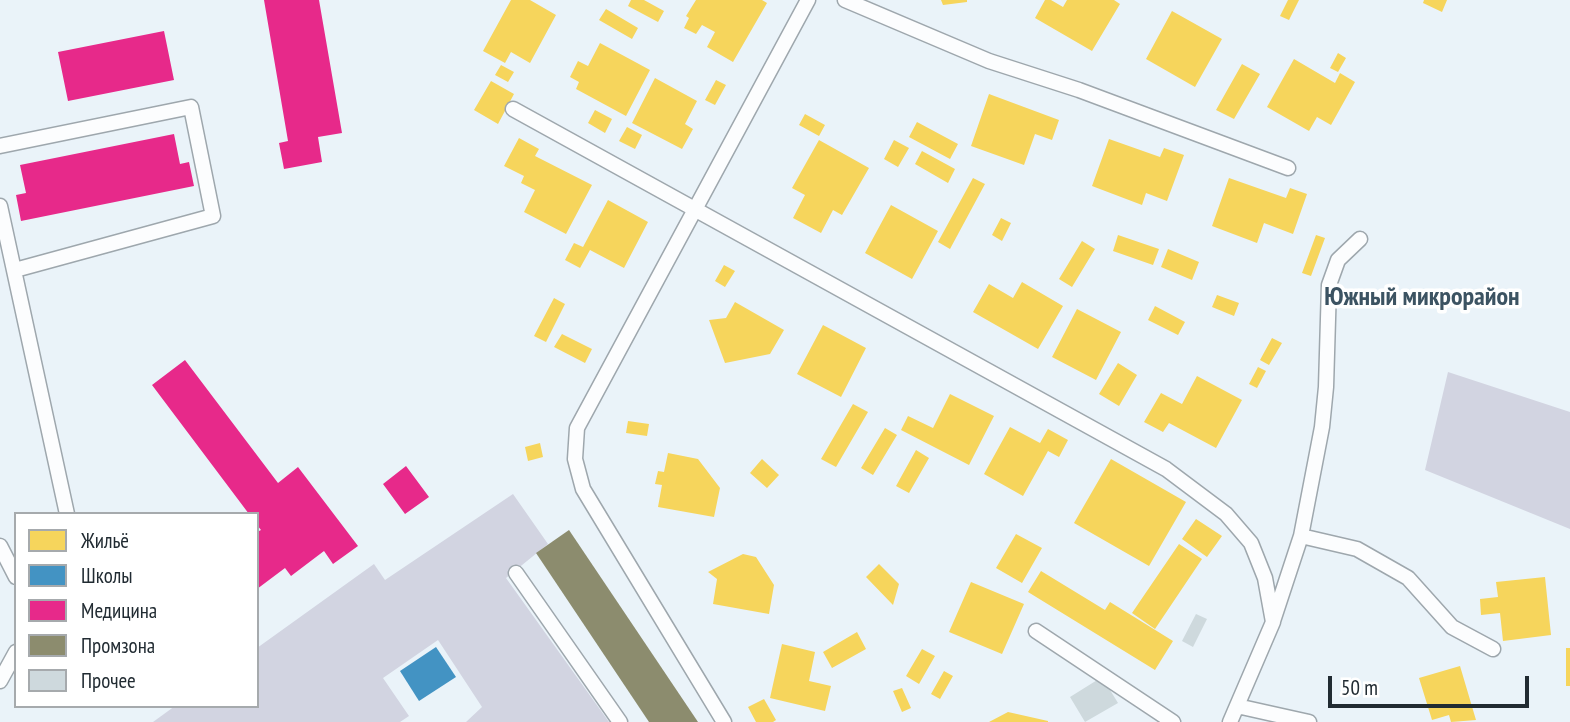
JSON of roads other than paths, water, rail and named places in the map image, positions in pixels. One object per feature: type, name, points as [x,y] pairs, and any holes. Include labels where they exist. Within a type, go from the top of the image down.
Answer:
[{"type":"lane","points":[[724,722],[583,489],[575,459],[577,428],[808,0]]},
{"type":"lane","points":[[845,0],[989,61],[1079,90],[1288,168]]},
{"type":"lane","points":[[0,146],[191,107],[213,216],[15,270]]},
{"type":"lane","points":[[513,109],[1166,469],[1226,514],[1251,543],[1265,578],[1273,622]]},
{"type":"lane","points":[[0,206],[67,512]]},
{"type":"lane","points":[[1230,722],[1273,622],[1301,536],[1322,427],[1329,285],[1338,260],[1360,239]]},
{"type":"lane","points":[[1301,536],[1357,549],[1408,578],[1452,627],[1493,649]]},
{"type":"lane","points":[[0,546],[14,572]]},
{"type":"lane","points":[[516,573],[620,722]]},
{"type":"lane","points":[[1035,631],[1173,722]]},
{"type":"lane","points":[[0,681],[14,656]]},
{"type":"lane","points":[[1237,706],[1309,722]]},
{"type":"district","name":"Южный микрорайон","points":[[1422,298]]}]
